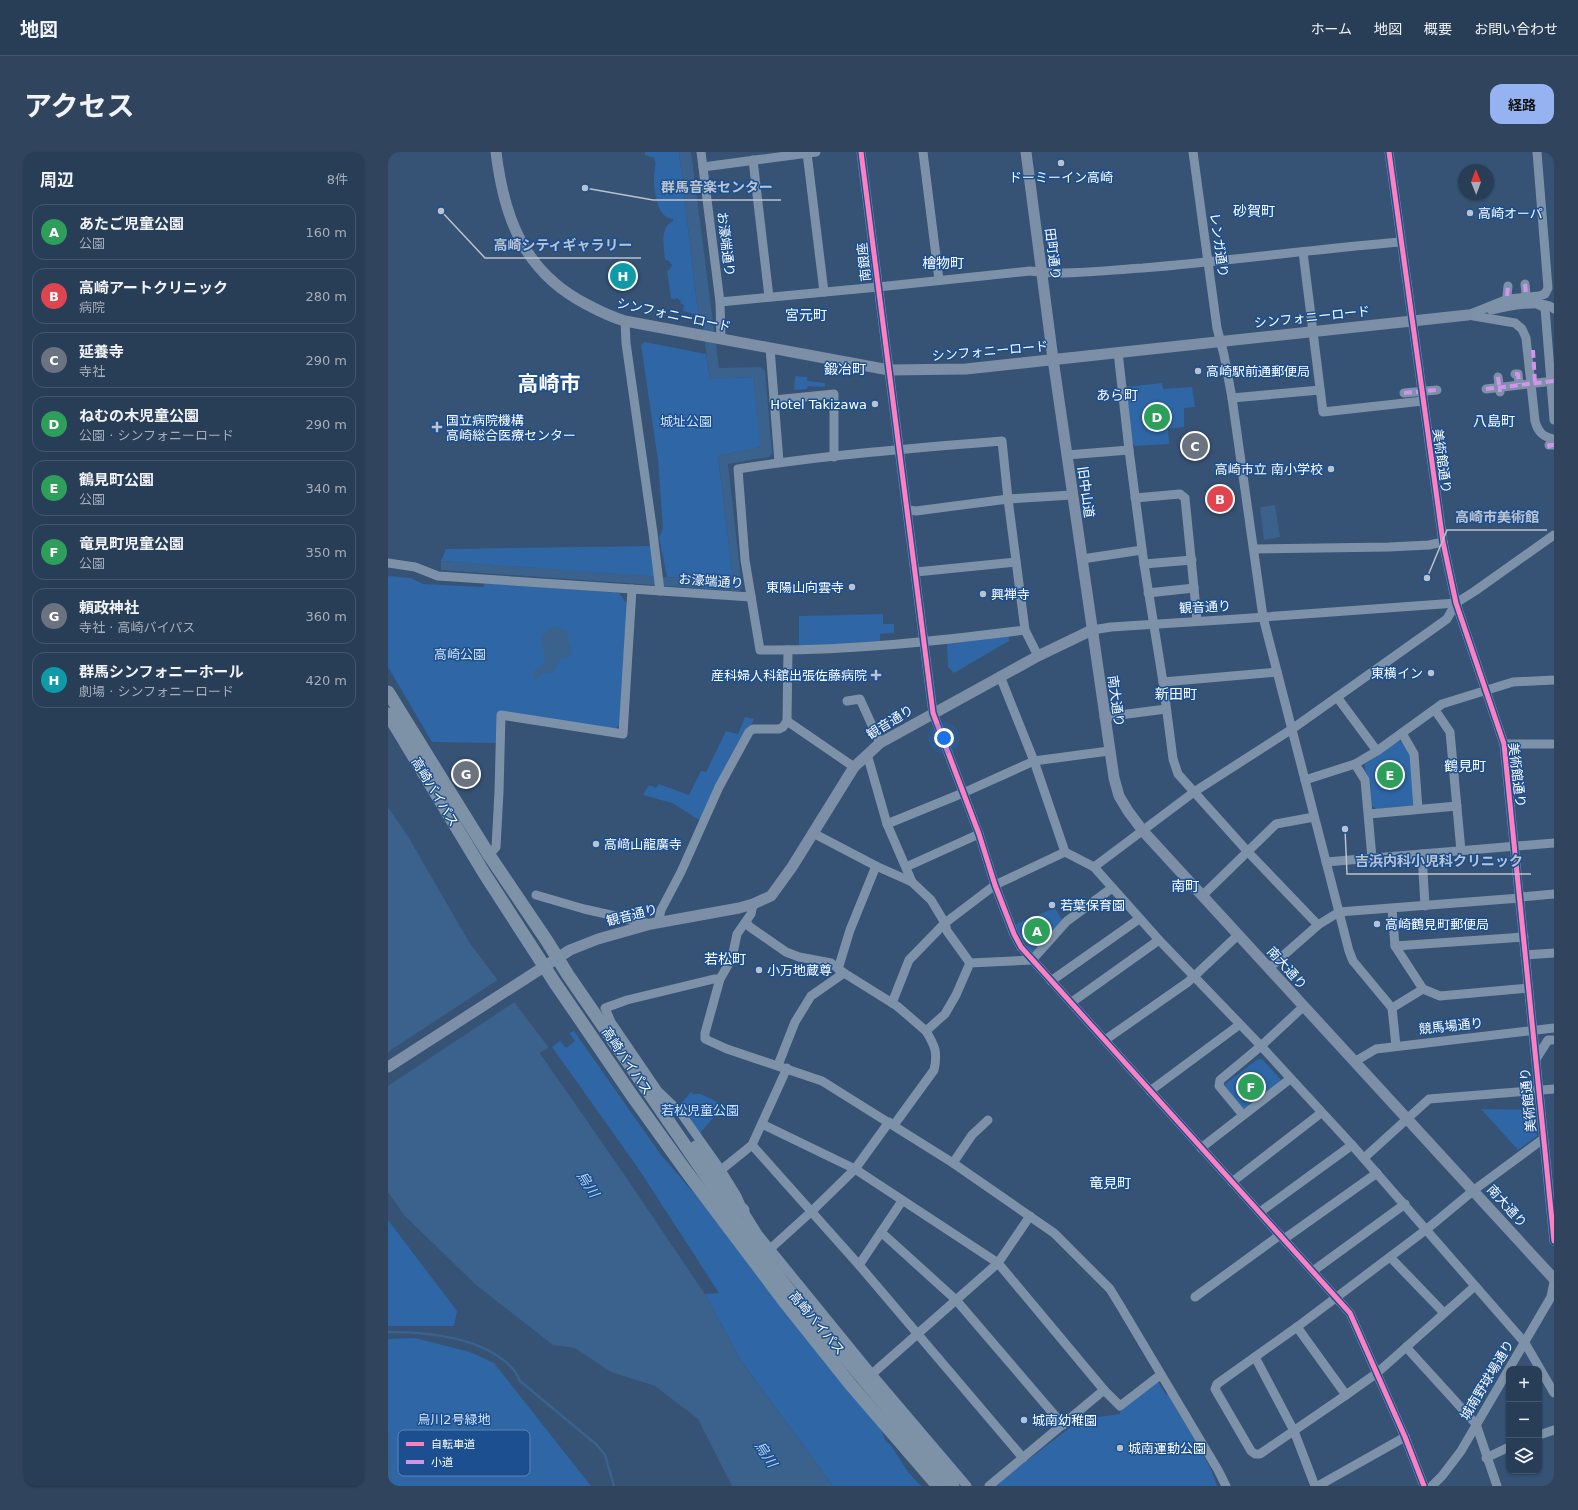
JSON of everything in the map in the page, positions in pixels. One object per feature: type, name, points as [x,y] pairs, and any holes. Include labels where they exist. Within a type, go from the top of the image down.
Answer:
[{"type":"highway","name":"高崎バイパス","points":[[388,692],[489,855],[646,1090],[746,1234],[783,1281],[953,1486]]},
{"type":"highway","name":"高崎バイパス","points":[[388,714],[540,969],[737,1240],[850,1384],[938,1486]]},
{"type":"highway","points":[[646,1090],[674,1115],[720,1181],[732,1201],[743,1210]]},
{"type":"main road","name":"シンフォニーロード","points":[[496,152],[507,211],[519,239],[536,264],[563,290],[580,301],[614,318],[625,321],[889,370],[966,369],[1468,315]]},
{"type":"main road","name":"田町通り","points":[[1026,152],[1053,359]]},
{"type":"main road","name":"旧中山道","points":[[1053,359],[1092,630]]},
{"type":"main road","name":"観音通り","points":[[388,1067],[570,950],[598,939],[654,923],[739,908],[771,896],[792,867],[854,766],[880,743],[1000,676],[1092,630]]},
{"type":"main road","name":"南大通り","points":[[1092,630],[1114,778],[1119,796],[1128,811],[1143,831],[1202,896],[1474,1190],[1554,1279]]},
{"type":"street","name":"お濠端通り","points":[[701,152],[720,302],[721,339]]},
{"type":"street","points":[[703,166],[816,152]]},
{"type":"street","name":"南銀座","points":[[861,152],[933,713],[964,793],[995,886],[1014,934],[1021,947],[1032,960],[1072,1002],[1350,1313],[1405,1437],[1424,1486]]},
{"type":"street","points":[[923,152],[939,280]]},
{"type":"street","name":"レンガ通り","points":[[1193,152],[1217,328],[1232,398],[1263,617],[1349,952],[1353,961],[1392,1008]]},
{"type":"street","name":"美術館通り","points":[[1389,152],[1422,401],[1443,542],[1456,603],[1504,744],[1554,1241]]},
{"type":"street","points":[[1468,315],[1508,299],[1545,294],[1548,288],[1537,152]]},
{"type":"street","points":[[807,153],[824,292]]},
{"type":"street","points":[[753,160],[769,297]]},
{"type":"street","points":[[720,302],[1030,271],[1101,271],[1208,263],[1400,242]]},
{"type":"street","points":[[1303,252],[1323,412],[1422,401]]},
{"type":"street","points":[[1525,284],[1526,294]]},
{"type":"street","points":[[1508,286],[1508,296]]},
{"type":"street","points":[[1496,309],[1512,303],[1554,301]]},
{"type":"street","points":[[1468,315],[1512,306],[1537,304],[1551,305],[1554,309]]},
{"type":"street","points":[[1537,304],[1545,308],[1554,420]]},
{"type":"street","points":[[1468,315],[1515,323],[1522,329],[1526,338],[1533,407],[1537,428],[1541,434],[1553,443]]},
{"type":"street","points":[[625,321],[626,343],[660,589]]},
{"type":"street","points":[[770,348],[779,462],[899,450],[1002,442],[1025,630],[1038,656]]},
{"type":"street","points":[[1533,350],[1535,383]]},
{"type":"street","points":[[1118,352],[1148,593],[1163,682],[1173,759],[1178,774],[1248,852],[1318,925]]},
{"type":"street","points":[[1515,374],[1518,374],[1517,386]]},
{"type":"street","points":[[1498,377],[1500,390]]},
{"type":"street","points":[[1486,389],[1500,390],[1554,381]]},
{"type":"street","points":[[1232,398],[1320,390]]},
{"type":"street","points":[[1404,393],[1437,390]]},
{"type":"street","points":[[774,400],[834,394],[834,457]]},
{"type":"street","points":[[1067,455],[1129,450]]},
{"type":"street","name":"お濠端通り","points":[[388,563],[416,567],[438,576],[632,589],[660,589],[751,597],[745,560],[738,469],[779,462]]},
{"type":"street","points":[[1135,498],[1180,494],[1185,498],[1197,621]]},
{"type":"street","points":[[908,510],[916,511],[1008,499],[1072,495]]},
{"type":"street","name":"観音通り","points":[[1092,630],[1110,626],[1456,603],[1554,535]]},
{"type":"street","points":[[1254,549],[1389,547],[1429,545],[1443,542]]},
{"type":"street","points":[[1082,559],[1142,550]]},
{"type":"street","points":[[1144,564],[1192,560]]},
{"type":"street","points":[[916,572],[1016,562]]},
{"type":"street","points":[[1148,593],[1194,588]]},
{"type":"street","points":[[489,855],[496,847],[500,792],[502,715],[623,734],[632,589]]},
{"type":"street","points":[[751,597],[760,650],[788,650],[925,642],[1025,630]]},
{"type":"street","points":[[1094,867],[1194,792],[1292,729],[1448,618],[1456,603]]},
{"type":"street","points":[[536,895],[584,909],[654,923],[681,872],[719,787],[749,732],[753,729],[779,729],[783,727],[786,721],[788,650]]},
{"type":"street","points":[[1163,682],[1277,672]]},
{"type":"street","points":[[1000,676],[1034,761],[1065,852],[1094,867],[1159,940],[1239,1025],[1261,1046],[1364,1158],[1525,1343],[1554,1393]]},
{"type":"street","points":[[1305,780],[1355,764],[1377,751],[1442,704],[1513,682],[1554,680]]},
{"type":"street","points":[[1337,697],[1377,751]]},
{"type":"street","points":[[847,701],[860,699],[880,743]]},
{"type":"street","points":[[1104,717],[1166,709]]},
{"type":"street","points":[[1435,710],[1450,732],[1461,851]]},
{"type":"street","points":[[786,721],[854,766]]},
{"type":"street","points":[[1402,733],[1414,754],[1418,809]]},
{"type":"street","points":[[1504,744],[1554,744]]},
{"type":"street","points":[[887,824],[964,793],[1034,761],[1109,751]]},
{"type":"street","points":[[867,754],[887,824],[912,882]]},
{"type":"street","points":[[1355,764],[1365,780],[1372,858]]},
{"type":"street","points":[[1369,814],[1457,806]]},
{"type":"street","points":[[1202,896],[1276,824],[1314,817]]},
{"type":"street","points":[[813,833],[876,866],[912,882],[931,900],[947,931],[970,963]]},
{"type":"street","points":[[906,867],[978,834]]},
{"type":"street","points":[[1326,862],[1554,843]]},
{"type":"street","points":[[892,1003],[909,960],[944,923],[995,886],[1065,852]]},
{"type":"street","points":[[1422,854],[1425,906]]},
{"type":"street","points":[[721,1170],[752,1145],[762,1124],[795,1022],[811,996],[841,971],[850,930],[876,866]]},
{"type":"street","points":[[970,963],[1032,960],[1067,921],[1112,888]]},
{"type":"street","points":[[1269,968],[1318,925],[1339,912],[1392,909],[1554,894]]},
{"type":"street","points":[[753,904],[751,914],[737,934],[732,958],[720,979],[704,1035],[705,1039],[708,1042],[782,1066],[822,1081],[954,1163],[1054,1233],[1110,1289],[1218,1470],[1226,1486]]},
{"type":"street","points":[[1392,909],[1395,946],[1422,989],[1440,996],[1528,988]]},
{"type":"street","points":[[1051,981],[1140,919]]},
{"type":"street","points":[[746,922],[750,927],[786,952],[799,957],[831,963],[841,971],[892,1003],[926,1031],[936,1051],[937,1059],[934,1070],[892,1124],[854,1169],[812,1211],[770,1249]]},
{"type":"street","points":[[1105,1040],[1188,982],[1238,935]]},
{"type":"street","points":[[1395,946],[1524,937]]},
{"type":"street","points":[[1072,1002],[1159,940]]},
{"type":"street","points":[[1525,955],[1554,953]]},
{"type":"street","points":[[926,1031],[945,1014],[956,995],[970,963]]},
{"type":"street","points":[[720,979],[714,979],[627,1000],[605,1008],[611,1022],[658,1091],[680,1112],[721,1170],[737,1196],[743,1210],[770,1249],[872,1374],[967,1486]]},
{"type":"street","points":[[1396,1046],[1392,1008],[1422,989]]},
{"type":"street","points":[[1243,1115],[1219,1086],[1220,1080],[1261,1046],[1304,1006]]},
{"type":"street","points":[[1150,1091],[1239,1025]]},
{"type":"street","name":"競馬場通り","points":[[1354,1062],[1376,1049],[1554,1028]]},
{"type":"street","points":[[1536,1059],[1548,1040],[1554,1040]]},
{"type":"street","points":[[1201,1148],[1290,1079]]},
{"type":"street","points":[[1364,1158],[1430,1099],[1554,1089]]},
{"type":"street","points":[[1232,1182],[1321,1113]]},
{"type":"street","points":[[954,1163],[972,1135],[988,1120]]},
{"type":"street","points":[[762,1124],[854,1169],[998,1262],[1104,1390],[1120,1406],[1154,1378],[1161,1375]]},
{"type":"street","points":[[1475,1286],[1377,1373],[1260,1454],[1255,1454],[1251,1451],[1215,1389],[1217,1384],[1297,1327],[1336,1296],[1390,1257],[1474,1190],[1543,1138]]},
{"type":"street","points":[[752,1145],[859,1265],[1023,1458]]},
{"type":"street","points":[[1260,1212],[1352,1145]]},
{"type":"street","points":[[1195,1297],[1377,1173]]},
{"type":"street","points":[[859,1265],[902,1201]]},
{"type":"street","points":[[1314,1271],[1405,1204]]},
{"type":"street","points":[[872,1374],[998,1262],[1030,1216]]},
{"type":"street","points":[[881,1232],[956,1300],[1063,1425]]},
{"type":"street","points":[[1390,1257],[1444,1313]]},
{"type":"street","name":"城南野球場通り","points":[[1432,1486],[1442,1476],[1461,1451],[1551,1297],[1554,1282]]},
{"type":"street","points":[[1297,1327],[1346,1395]]},
{"type":"street","points":[[1406,1347],[1476,1424],[1486,1458],[1497,1486]]},
{"type":"street","points":[[1255,1357],[1294,1431],[1315,1486]]},
{"type":"street","points":[[989,1486],[1104,1390]]},
{"type":"street","points":[[1542,1434],[1554,1430]]},
{"type":"street","points":[[1318,1486],[1405,1437]]},
{"type":"street","points":[[1486,1458],[1506,1448]]},
{"type":"green space","points":[[645,152],[679,152],[698,312],[701,316],[683,311],[684,305],[680,303],[681,301],[676,298],[675,300],[671,298],[667,271],[672,265],[669,261],[665,260],[663,239],[666,228],[673,221],[673,219],[663,214],[657,202],[654,176],[655,160],[654,158],[645,155]]},
{"type":"green space","name":"城址公園","points":[[645,342],[706,354],[710,379],[753,377],[761,447],[718,456],[733,579],[732,582],[667,577],[659,537],[663,529],[658,460],[641,345]]},
{"type":"green space","points":[[795,376],[807,377],[807,381],[825,383],[825,387],[808,386],[807,389],[794,390]]},
{"type":"green space","points":[[1162,383],[1163,389],[1192,387],[1195,407],[1184,408],[1184,427],[1168,429],[1169,444],[1135,446],[1131,442],[1126,387]]},
{"type":"green space","points":[[651,546],[655,577],[441,561],[446,549]]},
{"type":"green space","name":"高崎公園","points":[[388,576],[411,578],[423,584],[483,587],[485,583],[619,593],[630,608],[620,724],[615,729],[499,711],[497,743],[432,742],[388,667]]},
{"type":"green space","points":[[883,614],[883,624],[894,624],[894,633],[880,634],[880,641],[799,647],[799,616]]},
{"type":"green space","points":[[1009,635],[1009,641],[954,673],[948,667],[947,643]]},
{"type":"green space","points":[[745,717],[754,719],[701,821],[672,803],[643,795],[649,785],[656,788],[659,784],[689,795],[701,771],[706,772],[726,731],[738,734]]},
{"type":"green space","points":[[1398,741],[1402,742],[1412,756],[1415,802],[1412,806],[1376,809],[1372,806],[1370,780],[1365,771],[1365,764]]},
{"type":"green space","points":[[1055,908],[1064,923],[1034,955],[1020,937],[1016,924]]},
{"type":"green space","points":[[574,1031],[661,1155],[698,1198],[879,1424],[886,1442],[890,1444],[908,1472],[921,1486],[833,1486],[741,1361],[705,1294],[719,1293],[638,1168],[552,1047],[560,1041],[566,1048],[575,1041],[569,1033]]},
{"type":"green space","points":[[1258,1059],[1262,1059],[1283,1082],[1244,1112],[1224,1089],[1224,1085]]},
{"type":"green space","name":"若松児童公園","points":[[691,1092],[693,1094],[701,1094],[721,1104],[715,1116],[699,1134],[679,1106]]},
{"type":"green space","points":[[1481,1109],[1534,1110],[1537,1136],[1518,1150]]},
{"type":"green space","points":[[388,1220],[457,1311],[454,1326],[388,1326]]},
{"type":"green space","name":"烏川2号緑地","points":[[415,1338],[470,1352],[494,1363],[591,1486],[388,1486],[388,1339]]},
{"type":"green space","name":"城南運動公園","points":[[1156,1383],[1159,1383],[1166,1395],[1168,1394],[1200,1449],[1199,1450],[1208,1463],[1217,1486],[994,1486],[1072,1426],[1092,1418],[1120,1414],[1120,1411]]},
{"type":"water","points":[[679,152],[691,152],[719,368],[761,367],[765,371],[772,453],[769,457],[728,464],[742,588],[738,591],[441,570],[441,561],[732,582],[733,579],[718,456],[760,447],[753,377],[710,379],[701,316],[698,312]]},
{"type":"water","points":[[1275,505],[1280,537],[1264,540],[1260,507]]},
{"type":"water","points":[[555,627],[568,632],[568,642],[572,651],[570,656],[560,660],[553,672],[543,673],[536,680],[533,676],[534,671],[541,666],[545,657],[542,637],[545,632]]},
{"type":"water","name":"烏川","points":[[388,807],[409,838],[469,942],[549,1048],[540,1053],[705,1294],[741,1361],[833,1486],[732,1486],[698,1419],[655,1386],[611,1372],[575,1348],[553,1345],[476,1285],[404,1215],[388,1192]]},
{"type":"pier","points":[[499,979],[516,1001],[388,1086],[388,1052]]},
{"type":"pier","points":[[551,1047],[550,1050],[543,1054],[624,1170],[707,1294],[705,1294],[540,1053]]},
{"type":"waterway","points":[[388,1332],[420,1333],[454,1338],[486,1349],[500,1358],[513,1369],[520,1381],[597,1445],[605,1455],[614,1486]]},
{"type":"waterway","points":[[388,1431],[390,1486]]},
{"type":"marked path","points":[[1525,284],[1526,294]]},
{"type":"marked path","points":[[1507,296],[1508,286]]},
{"type":"marked path","points":[[1533,350],[1535,383]]},
{"type":"marked path","points":[[1515,374],[1518,374],[1519,384]]},
{"type":"marked path","points":[[1498,377],[1500,392]]},
{"type":"marked path","points":[[1486,389],[1554,381]]},
{"type":"marked path","points":[[1404,393],[1437,390]]},
{"type":"marked path","points":[[1550,448],[1549,445],[1554,445]]},
{"type":"cycle path","points":[[861,152],[933,713],[979,834],[995,885],[1014,934],[1021,947],[1350,1313],[1405,1437],[1424,1486]]},
{"type":"cycle path","points":[[1389,152],[1443,542],[1456,603],[1504,744],[1554,1241]]},
{"type":"place","name":"ドーミーイン高崎","points":[[1061,163]]},
{"type":"place","name":"群馬音楽センター","points":[[585,188]]},
{"type":"place","name":"高崎シティギャラリー","points":[[441,211]]},
{"type":"place","name":"高崎オーパ","points":[[1470,213]]},
{"type":"place","name":"群馬シンフォニーホール","points":[[623,276]]},
{"type":"place","name":"高崎駅前通郵便局","points":[[1198,371]]},
{"type":"place","name":"Hotel Takizawa","points":[[875,404]]},
{"type":"place","name":"ねむの木児童公園","points":[[1157,417]]},
{"type":"place","name":"国立病院機構 高崎総合医療センター","points":[[437,427]]},
{"type":"place","name":"延養寺","points":[[1195,446]]},
{"type":"place","name":"高崎市立 南小学校","points":[[1331,469]]},
{"type":"place","name":"高崎アートクリニック","points":[[1220,499]]},
{"type":"place","name":"高崎市美術館","points":[[1427,578]]},
{"type":"place","name":"東陽山向雲寺","points":[[852,587]]},
{"type":"place","name":"興禅寺","points":[[983,594]]},
{"type":"place","name":"東横イン","points":[[1431,673]]},
{"type":"place","name":"産科婦人科舘出張佐藤病院","points":[[876,675]]},
{"type":"place","name":"頼政神社","points":[[466,774]]},
{"type":"place","name":"鶴見町公園","points":[[1390,775]]},
{"type":"place","name":"吉浜内科小児科クリニック","points":[[1345,829]]},
{"type":"place","name":"高﨑山龍廣寺","points":[[596,844]]},
{"type":"place","name":"若葉保育園","points":[[1052,905]]},
{"type":"place","name":"高崎鶴見町郵便局","points":[[1377,924]]},
{"type":"place","name":"あたご児童公園","points":[[1037,931]]},
{"type":"place","name":"小万地蔵尊","points":[[759,970]]},
{"type":"place","name":"竜見町児童公園","points":[[1251,1087]]},
{"type":"place","name":"城南幼稚園","points":[[1024,1420]]},
{"type":"place","name":"城南運動公園","points":[[1120,1448]]},
{"type":"district","name":"砂賀町","points":[[1254,211]]},
{"type":"district","name":"檜物町","points":[[943,263]]},
{"type":"district","name":"宮元町","points":[[806,315]]},
{"type":"district","name":"鍛冶町","points":[[845,369]]},
{"type":"district","name":"高崎市","points":[[549,384]]},
{"type":"district","name":"あら町","points":[[1117,395]]},
{"type":"district","name":"八島町","points":[[1494,421]]},
{"type":"district","name":"新田町","points":[[1176,694]]},
{"type":"district","name":"鶴見町","points":[[1465,766]]},
{"type":"district","name":"南町","points":[[1185,886]]},
{"type":"district","name":"若松町","points":[[725,959]]},
{"type":"district","name":"竜見町","points":[[1110,1183]]}]
